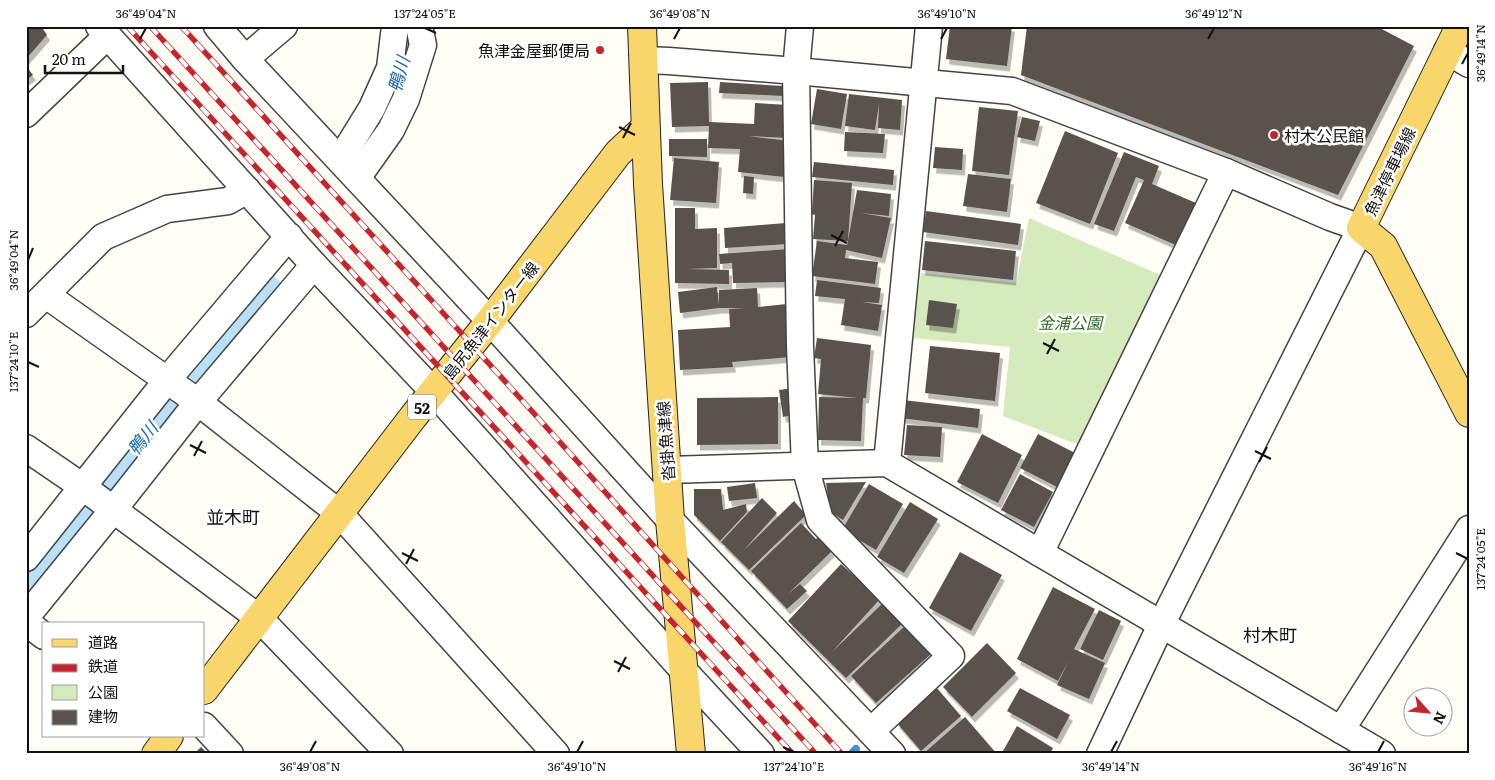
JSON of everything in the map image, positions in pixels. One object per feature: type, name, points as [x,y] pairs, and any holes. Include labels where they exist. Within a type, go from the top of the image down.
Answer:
[{"type":"main road","points":[[642,26],[644,128]]},
{"type":"main road","name":"魚津停車場線","points":[[1460,26],[1458,58],[1361,228],[1384,246],[1469,414]]},
{"type":"main road","name":"島尻魚津インター線","points":[[205,689],[618,153],[644,128]]},
{"type":"main road","name":"沓掛魚津線","points":[[644,128],[670,520],[691,754]]},
{"type":"main road","points":[[156,754],[168,738]]},
{"type":"street","points":[[217,26],[245,59],[490,321],[670,520],[892,754]]},
{"type":"street","points":[[245,59],[284,26]]},
{"type":"street","points":[[348,169],[390,68],[395,26]]},
{"type":"street","points":[[348,169],[391,130],[406,99],[423,46],[419,26]]},
{"type":"street","points":[[800,26],[796,71],[800,346],[805,466],[820,520],[951,656],[871,731]]},
{"type":"street","points":[[887,463],[929,26]]},
{"type":"street","points":[[26,114],[103,31],[314,266],[434,392],[683,670],[761,754]]},
{"type":"street","points":[[644,60],[796,71],[1012,91],[1226,172],[1330,218],[1361,228],[1161,625],[1100,754]]},
{"type":"street","points":[[1040,553],[1226,172]]},
{"type":"street","points":[[26,314],[103,237],[167,209],[228,201],[247,190]]},
{"type":"street","points":[[26,617],[113,510],[183,391],[289,236]]},
{"type":"street","points":[[26,558],[83,487],[314,266]]},
{"type":"street","points":[[46,296],[183,391],[339,513],[556,754]]},
{"type":"street","points":[[26,448],[83,487],[259,618],[390,754]]},
{"type":"street","points":[[668,470],[887,463],[1382,754]]},
{"type":"street","points":[[1341,730],[1469,529]]},
{"type":"street","points":[[26,622],[42,634]]},
{"type":"street","points":[[205,727],[230,754]]},
{"type":"green space","name":"金浦公園","points":[[1029,218],[1165,277],[1082,446],[1003,416],[1010,347],[912,338],[921,273],[1016,283]]},
{"type":"building","points":[[26,26],[41,26],[47,35],[26,59]]},
{"type":"building","points":[[950,26],[1012,26],[1007,66],[946,59]]},
{"type":"building","name":"村木公民館","points":[[1027,26],[1376,26],[1414,46],[1338,195],[1021,75]]},
{"type":"building","points":[[26,66],[33,75],[26,80]]},
{"type":"building","points":[[708,82],[709,122],[754,124],[755,103],[789,105],[787,138],[748,136],[790,141],[785,177],[738,172],[740,149],[708,148],[709,126],[672,127],[670,83]]},
{"type":"building","points":[[720,82],[783,86],[783,96],[719,93]]},
{"type":"building","points":[[817,89],[847,94],[841,129],[811,124]]},
{"type":"building","points":[[849,94],[902,100],[900,130],[878,128],[879,104],[875,130],[845,126]]},
{"type":"building","points":[[979,107],[1018,111],[1009,175],[972,171]]},
{"type":"building","points":[[1022,117],[1040,121],[1035,141],[1017,137]]},
{"type":"building","points":[[1065,131],[1118,153],[1090,224],[1036,203]]},
{"type":"building","points":[[845,132],[885,134],[883,153],[844,151]]},
{"type":"building","points":[[669,139],[707,139],[707,157],[669,156]]},
{"type":"building","points":[[935,147],[963,149],[962,170],[933,168]]},
{"type":"building","points":[[1124,152],[1159,166],[1152,184],[1196,203],[1178,246],[1125,223],[1144,180],[1136,177],[1114,231],[1094,224]]},
{"type":"building","points":[[674,158],[719,162],[716,203],[670,200]]},
{"type":"building","points":[[814,162],[894,170],[893,185],[812,177]]},
{"type":"building","points":[[968,174],[1011,179],[1007,212],[963,206]]},
{"type":"building","points":[[744,176],[754,177],[753,194],[743,193]]},
{"type":"building","points":[[814,180],[852,183],[848,241],[813,239],[815,215],[812,214]]},
{"type":"building","points":[[857,190],[891,194],[889,216],[861,213],[891,218],[882,258],[846,250],[845,258],[878,262],[875,284],[812,276],[817,241],[847,245]]},
{"type":"building","points":[[675,208],[695,208],[695,229],[717,228],[717,268],[687,269],[729,270],[729,284],[675,283]]},
{"type":"building","points":[[926,211],[1021,224],[1018,245],[923,232]]},
{"type":"building","points":[[786,223],[788,244],[725,248],[724,228]]},
{"type":"building","points":[[925,241],[1016,251],[1013,280],[922,270]]},
{"type":"building","points":[[788,249],[790,282],[733,283],[732,263],[720,264],[719,254]]},
{"type":"building","points":[[817,280],[881,288],[879,303],[862,302],[882,305],[878,331],[841,325],[845,299],[815,296]]},
{"type":"building","points":[[717,287],[719,305],[719,290],[757,288],[758,307],[787,304],[791,357],[732,362],[733,367],[680,370],[678,330],[730,327],[729,309],[744,308],[719,308],[680,313],[678,292]]},
{"type":"building","points":[[929,300],[957,304],[953,328],[926,325]]},
{"type":"building","points":[[817,338],[871,345],[866,398],[863,398],[861,441],[818,440],[819,397],[858,398],[818,394],[821,359],[814,358]]},
{"type":"building","points":[[930,346],[1000,353],[995,401],[925,393]]},
{"type":"building","points":[[793,388],[796,414],[783,417],[779,390]]},
{"type":"building","points":[[778,397],[778,444],[697,445],[697,398]]},
{"type":"building","points":[[903,400],[980,409],[978,428],[901,418]]},
{"type":"building","points":[[907,425],[942,427],[940,457],[904,455]]},
{"type":"building","points":[[982,434],[1022,455],[998,503],[957,482]]},
{"type":"building","points":[[1038,434],[1075,453],[1057,487],[1020,468]]},
{"type":"building","points":[[1020,474],[1053,492],[1034,527],[1001,510]]},
{"type":"building","points":[[866,482],[843,520],[830,512],[826,483]]},
{"type":"building","points":[[755,483],[757,498],[729,501],[727,487]]},
{"type":"building","points":[[869,484],[903,504],[876,550],[842,530]]},
{"type":"building","points":[[694,489],[721,489],[723,510],[746,504],[747,512],[720,541],[694,515]]},
{"type":"building","points":[[762,498],[777,513],[744,550],[794,501],[806,515],[749,570],[721,542]]},
{"type":"building","points":[[910,502],[938,519],[904,573],[877,557]]},
{"type":"building","points":[[801,523],[816,539],[818,537],[832,551],[788,594],[800,584],[807,591],[787,609],[751,571]]},
{"type":"building","points":[[960,552],[1002,575],[971,631],[929,608]]},
{"type":"building","points":[[841,564],[880,599],[832,652],[884,602],[903,623],[846,678],[788,621]]},
{"type":"building","points":[[1053,587],[1095,609],[1074,649],[1105,663],[1089,699],[1057,685],[1069,660],[1058,681],[1017,659]]},
{"type":"building","points":[[1099,610],[1121,621],[1103,660],[1080,649]]},
{"type":"building","points":[[906,625],[932,653],[876,703],[851,676]]},
{"type":"building","points":[[987,643],[1016,673],[972,717],[943,687]]},
{"type":"building","points":[[936,687],[961,716],[921,751],[896,722]]},
{"type":"building","points":[[1020,688],[1070,715],[1057,739],[1007,711]]},
{"type":"building","points":[[965,717],[997,754],[923,754]]},
{"type":"building","points":[[1017,726],[1053,748],[1050,754],[1008,754],[1003,751]]},
{"type":"building","points":[[201,747],[208,754],[194,754]]},
{"type":"waterway","name":"鴨川","points":[[382,120],[392,98],[403,63],[405,26]]},
{"type":"waterway","name":"鴨川","points":[[26,584],[151,426],[262,296]]},
{"type":"waterway","points":[[851,754],[856,749]]},
{"type":"railway","points":[[127,26],[793,754]]},
{"type":"railway","points":[[150,26],[816,754]]},
{"type":"railway","points":[[181,26],[842,754]]},
{"type":"place","name":"魚津金屋郵便局","points":[[600,50]]},
{"type":"place","name":"村木公民館","points":[[1274,135]]},
{"type":"district","name":"並木町","points":[[233,516]]},
{"type":"district","name":"村木町","points":[[1270,634]]}]
